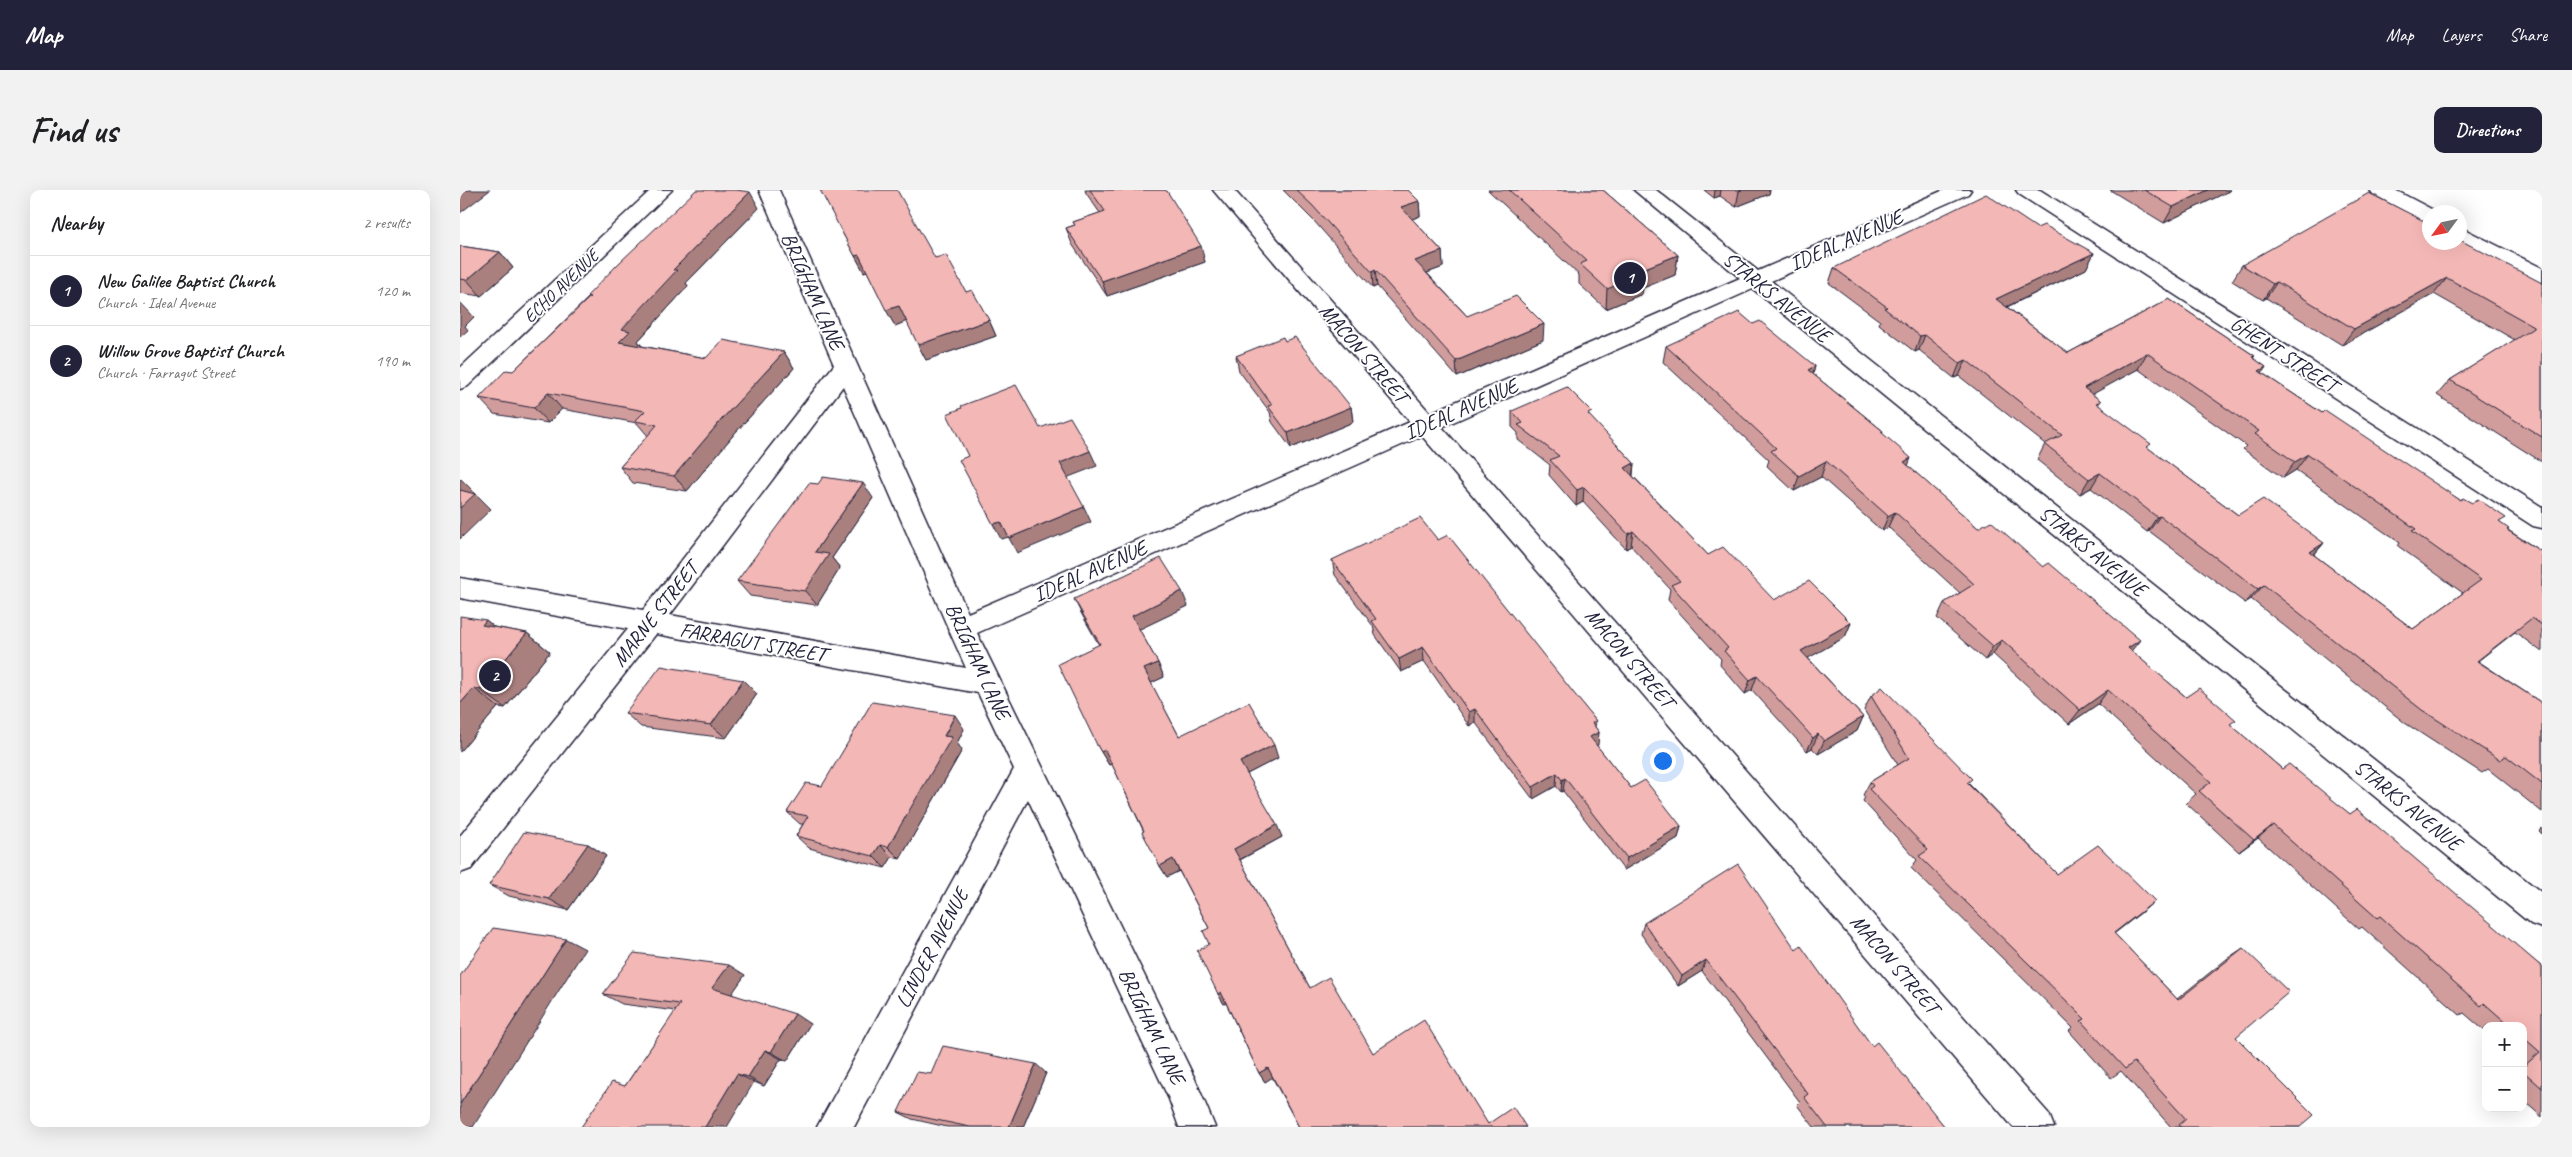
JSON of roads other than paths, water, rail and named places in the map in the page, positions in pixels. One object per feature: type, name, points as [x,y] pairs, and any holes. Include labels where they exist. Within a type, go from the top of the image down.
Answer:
[{"type":"street","name":"ECHO AVENUE","points":[[460,381],[662,190]]},
{"type":"street","name":"BRIGHAM LANE","points":[[769,190],[961,628],[1183,1091],[1197,1127]]},
{"type":"street","name":"MACON STREET","points":[[1223,190],[2036,1127]]},
{"type":"street","name":"STARKS AVENUE","points":[[1644,190],[2542,913]]},
{"type":"street","name":"IDEAL AVENUE","points":[[961,628],[1961,190]]},
{"type":"street","name":"GHENT STREET","points":[[2026,190],[2542,519]]},
{"type":"street","points":[[2380,190],[2422,213]]},
{"type":"street","points":[[2467,237],[2542,277]]},
{"type":"street","name":"MARNE STREET","points":[[460,859],[649,623],[846,366]]},
{"type":"street","name":"FARRAGUT STREET","points":[[460,588],[987,683]]},
{"type":"street","name":"LINDER AVENUE","points":[[835,1127],[1029,769]]},
{"type":"place","name":"New Galilee Baptist Church","points":[[1630,278]]},
{"type":"place","name":"Willow Grove Baptist Church","points":[[495,676]]}]
